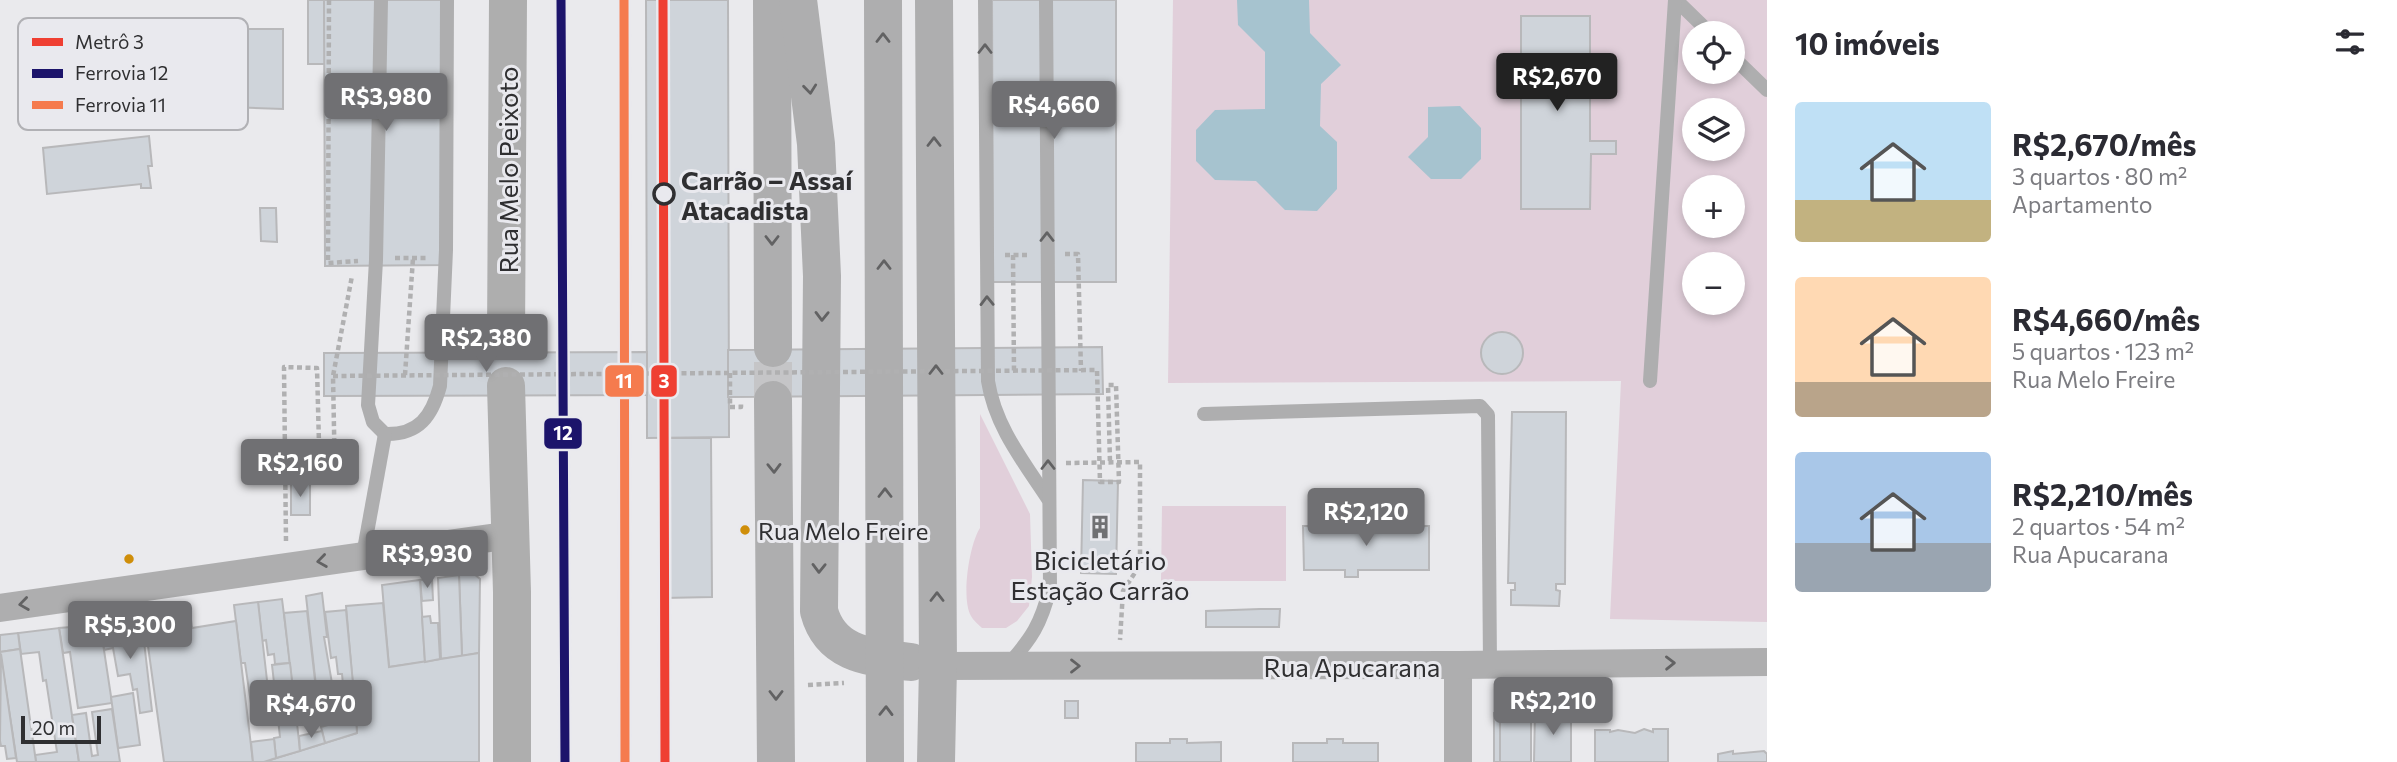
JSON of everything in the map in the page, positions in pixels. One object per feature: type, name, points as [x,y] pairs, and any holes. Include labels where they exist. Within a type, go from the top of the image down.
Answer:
[{"type":"highway","points":[[772,0],[773,348]]},
{"type":"highway","points":[[799,0],[816,144],[822,276],[819,611],[832,639],[857,653],[938,666]]},
{"type":"highway","points":[[883,0],[885,762]]},
{"type":"highway","points":[[934,0],[938,666],[936,762]]},
{"type":"highway","points":[[757,398],[776,762]]},
{"type":"main road","name":"Rua Melo Peixoto","points":[[506,340],[508,0]]},
{"type":"main road","points":[[506,386],[512,762]]},
{"type":"street","points":[[0,608],[510,535]]},
{"type":"street","name":"Rua Apucarana","points":[[938,666],[1767,662]]},
{"type":"street","points":[[1458,665],[1458,762]]},
{"type":"lane","points":[[381,0],[376,260],[368,405],[373,422],[385,434],[401,434],[420,426],[435,405],[440,386],[446,250],[447,0]]},
{"type":"lane","points":[[985,0],[988,381],[991,402],[1001,427],[1048,501]]},
{"type":"lane","points":[[1006,667],[1030,641],[1044,614],[1050,588],[1046,0]]},
{"type":"lane","points":[[1676,0],[1698,21]]},
{"type":"lane","points":[[1650,381],[1676,0]]},
{"type":"lane","points":[[1745,69],[1767,90]]},
{"type":"lane","points":[[1204,414],[1480,406],[1488,415],[1490,665]]},
{"type":"lane","points":[[363,555],[385,434]]},
{"type":"path","points":[[329,0],[328,262],[414,257],[405,375]]},
{"type":"path","points":[[1077,254],[1081,371]]},
{"type":"path","points":[[1013,255],[1014,371]]},
{"type":"path","points":[[287,566],[284,367],[317,368],[320,482],[335,481],[333,376],[355,261]]},
{"type":"path","points":[[333,376],[1097,370],[1100,482],[1119,482],[1116,386],[1108,386],[1110,463]]},
{"type":"path","points":[[730,373],[730,407],[741,407],[757,398]]},
{"type":"path","points":[[1048,464],[1140,463],[1140,565],[1123,591],[1118,666]]},
{"type":"shaded area","points":[[1173,0],[1767,0],[1767,622],[1610,619],[1621,381],[1168,383]]},
{"type":"shaded area","points":[[980,414],[1030,514],[1032,577],[1029,606],[1017,621],[1006,628],[982,628],[971,616],[968,608],[970,559],[980,528]]},
{"type":"shaded area","points":[[1162,506],[1286,506],[1286,581],[1161,581]]},
{"type":"water","points":[[1237,0],[1309,0],[1310,33],[1341,65],[1321,84],[1320,126],[1337,142],[1337,189],[1317,211],[1285,210],[1256,181],[1215,180],[1196,161],[1196,130],[1215,110],[1265,109],[1265,52],[1238,25]]},
{"type":"water","points":[[1460,106],[1481,128],[1481,159],[1461,179],[1431,179],[1408,157],[1428,137],[1428,107]]},
{"type":"building","points":[[308,0],[324,0],[325,64],[308,64]]},
{"type":"building","points":[[324,0],[448,0],[449,265],[325,266]]},
{"type":"building","points":[[646,0],[728,0],[729,437],[647,438]]},
{"type":"building","points":[[992,0],[1116,0],[1116,282],[993,282]]},
{"type":"building","points":[[1521,16],[1590,16],[1590,141],[1616,141],[1616,154],[1591,154],[1590,209],[1521,209]]},
{"type":"building","points":[[248,29],[283,29],[283,109],[248,108]]},
{"type":"building","points":[[149,136],[152,166],[148,166],[151,188],[141,188],[141,184],[47,194],[43,148]]},
{"type":"building","points":[[260,208],[276,208],[277,242],[261,241]]},
{"type":"building","points":[[1502,332],[1517,338],[1523,353],[1517,368],[1502,374],[1487,368],[1481,353],[1487,338]]},
{"type":"building","points":[[1102,347],[1103,394],[728,397],[728,350]]},
{"type":"building","points":[[647,352],[647,395],[324,396],[324,353]]},
{"type":"building","points":[[1512,412],[1566,412],[1565,584],[1556,584],[1556,590],[1560,591],[1559,606],[1511,605],[1511,590],[1515,590],[1515,583],[1508,583]]},
{"type":"building","points":[[663,438],[711,438],[712,597],[664,598]]},
{"type":"building","name":"Bicicletário Estação Carrão","points":[[1083,480],[1118,481],[1116,574],[1081,573]]},
{"type":"building","points":[[291,483],[310,483],[310,515],[291,515]]},
{"type":"building","points":[[1303,526],[1429,526],[1429,570],[1358,570],[1358,577],[1345,577],[1345,570],[1304,570]]},
{"type":"building","points":[[473,573],[480,579],[479,653],[462,656],[459,575]]},
{"type":"building","points":[[459,575],[462,656],[441,659],[438,578]]},
{"type":"building","points":[[432,579],[433,600],[422,601],[420,580]]},
{"type":"building","points":[[420,580],[425,662],[389,667],[382,585]]},
{"type":"building","points":[[322,593],[327,637],[324,637],[338,718],[320,722],[306,596]]},
{"type":"building","points":[[282,599],[290,663],[275,664],[274,654],[268,655],[266,640],[262,641],[258,602]]},
{"type":"building","points":[[258,602],[271,715],[253,717],[245,663],[241,663],[234,605]]},
{"type":"building","points":[[383,603],[389,667],[479,653],[479,762],[264,762],[357,733],[346,606]]},
{"type":"building","points":[[1280,609],[1279,627],[1206,627],[1206,611]]},
{"type":"building","points":[[346,610],[356,715],[346,716],[342,674],[338,674],[336,657],[331,658],[325,612]]},
{"type":"building","points":[[190,611],[192,628],[236,621],[253,762],[164,762],[144,617]]},
{"type":"building","points":[[307,611],[317,698],[294,701],[284,613]]},
{"type":"building","points":[[430,616],[431,623],[438,623],[440,659],[425,662],[422,617]]},
{"type":"building","points":[[112,621],[114,635],[143,633],[152,711],[140,713],[137,689],[133,690],[130,674],[118,676],[113,648],[104,650],[100,623]]},
{"type":"building","points":[[71,627],[73,641],[102,637],[112,703],[78,708],[70,652],[63,653],[59,628]]},
{"type":"building","points":[[59,628],[79,762],[36,762],[35,755],[57,752],[39,652],[21,654],[18,633]]},
{"type":"building","points":[[18,633],[20,649],[0,652],[0,635]]},
{"type":"building","points":[[20,649],[36,762],[17,762],[0,652]]},
{"type":"building","points":[[1,654],[16,758],[7,759],[5,746],[1,746],[0,741]]},
{"type":"building","points":[[290,663],[295,707],[277,709],[272,665]]},
{"type":"building","points":[[133,693],[140,745],[118,748],[111,697]]},
{"type":"building","points":[[1502,697],[1531,697],[1531,718],[1500,718],[1500,762],[1494,762],[1494,713],[1502,713]]},
{"type":"building","points":[[1065,701],[1078,701],[1078,718],[1065,718]]},
{"type":"building","points":[[112,709],[120,762],[79,762],[72,715],[86,713],[92,756],[98,755],[92,712]]},
{"type":"building","points":[[1535,712],[1571,712],[1571,762],[1534,762]]},
{"type":"building","points":[[296,714],[300,751],[276,758],[274,738],[280,737],[278,719]]},
{"type":"building","points":[[356,717],[357,733],[325,743],[321,727]]},
{"type":"building","points":[[1500,718],[1531,718],[1531,762],[1500,762]]},
{"type":"building","points":[[1644,729],[1653,732],[1653,729],[1668,729],[1668,762],[1595,762],[1595,730],[1635,733]]},
{"type":"building","points":[[322,731],[325,743],[300,751],[299,736]]},
{"type":"building","points":[[274,739],[276,758],[253,762],[251,742]]},
{"type":"building","points":[[1170,739],[1187,739],[1187,743],[1221,742],[1221,762],[1136,762],[1136,743],[1170,743]]},
{"type":"building","points":[[1327,739],[1343,739],[1343,743],[1378,743],[1378,762],[1293,762],[1293,743],[1327,743]]},
{"type":"building","points":[[1733,751],[1733,754],[1764,751],[1767,754],[1767,762],[1718,762],[1718,754]]},
{"type":"tunnel","points":[[773,348],[773,400]]},
{"type":"metro line","name":"3","points":[[663,0],[665,762]]},
{"type":"rail line","name":"12","points":[[561,0],[565,762]]},
{"type":"rail line","name":"11","points":[[624,0],[625,762]]},
{"type":"place","name":"Carrão – Assaí Atacadista","points":[[664,194]]},
{"type":"place","name":"Bicicletário Estação Carrão","points":[[1100,527]]},
{"type":"place","name":"Rua Melo Freire","points":[[745,530]]}]
